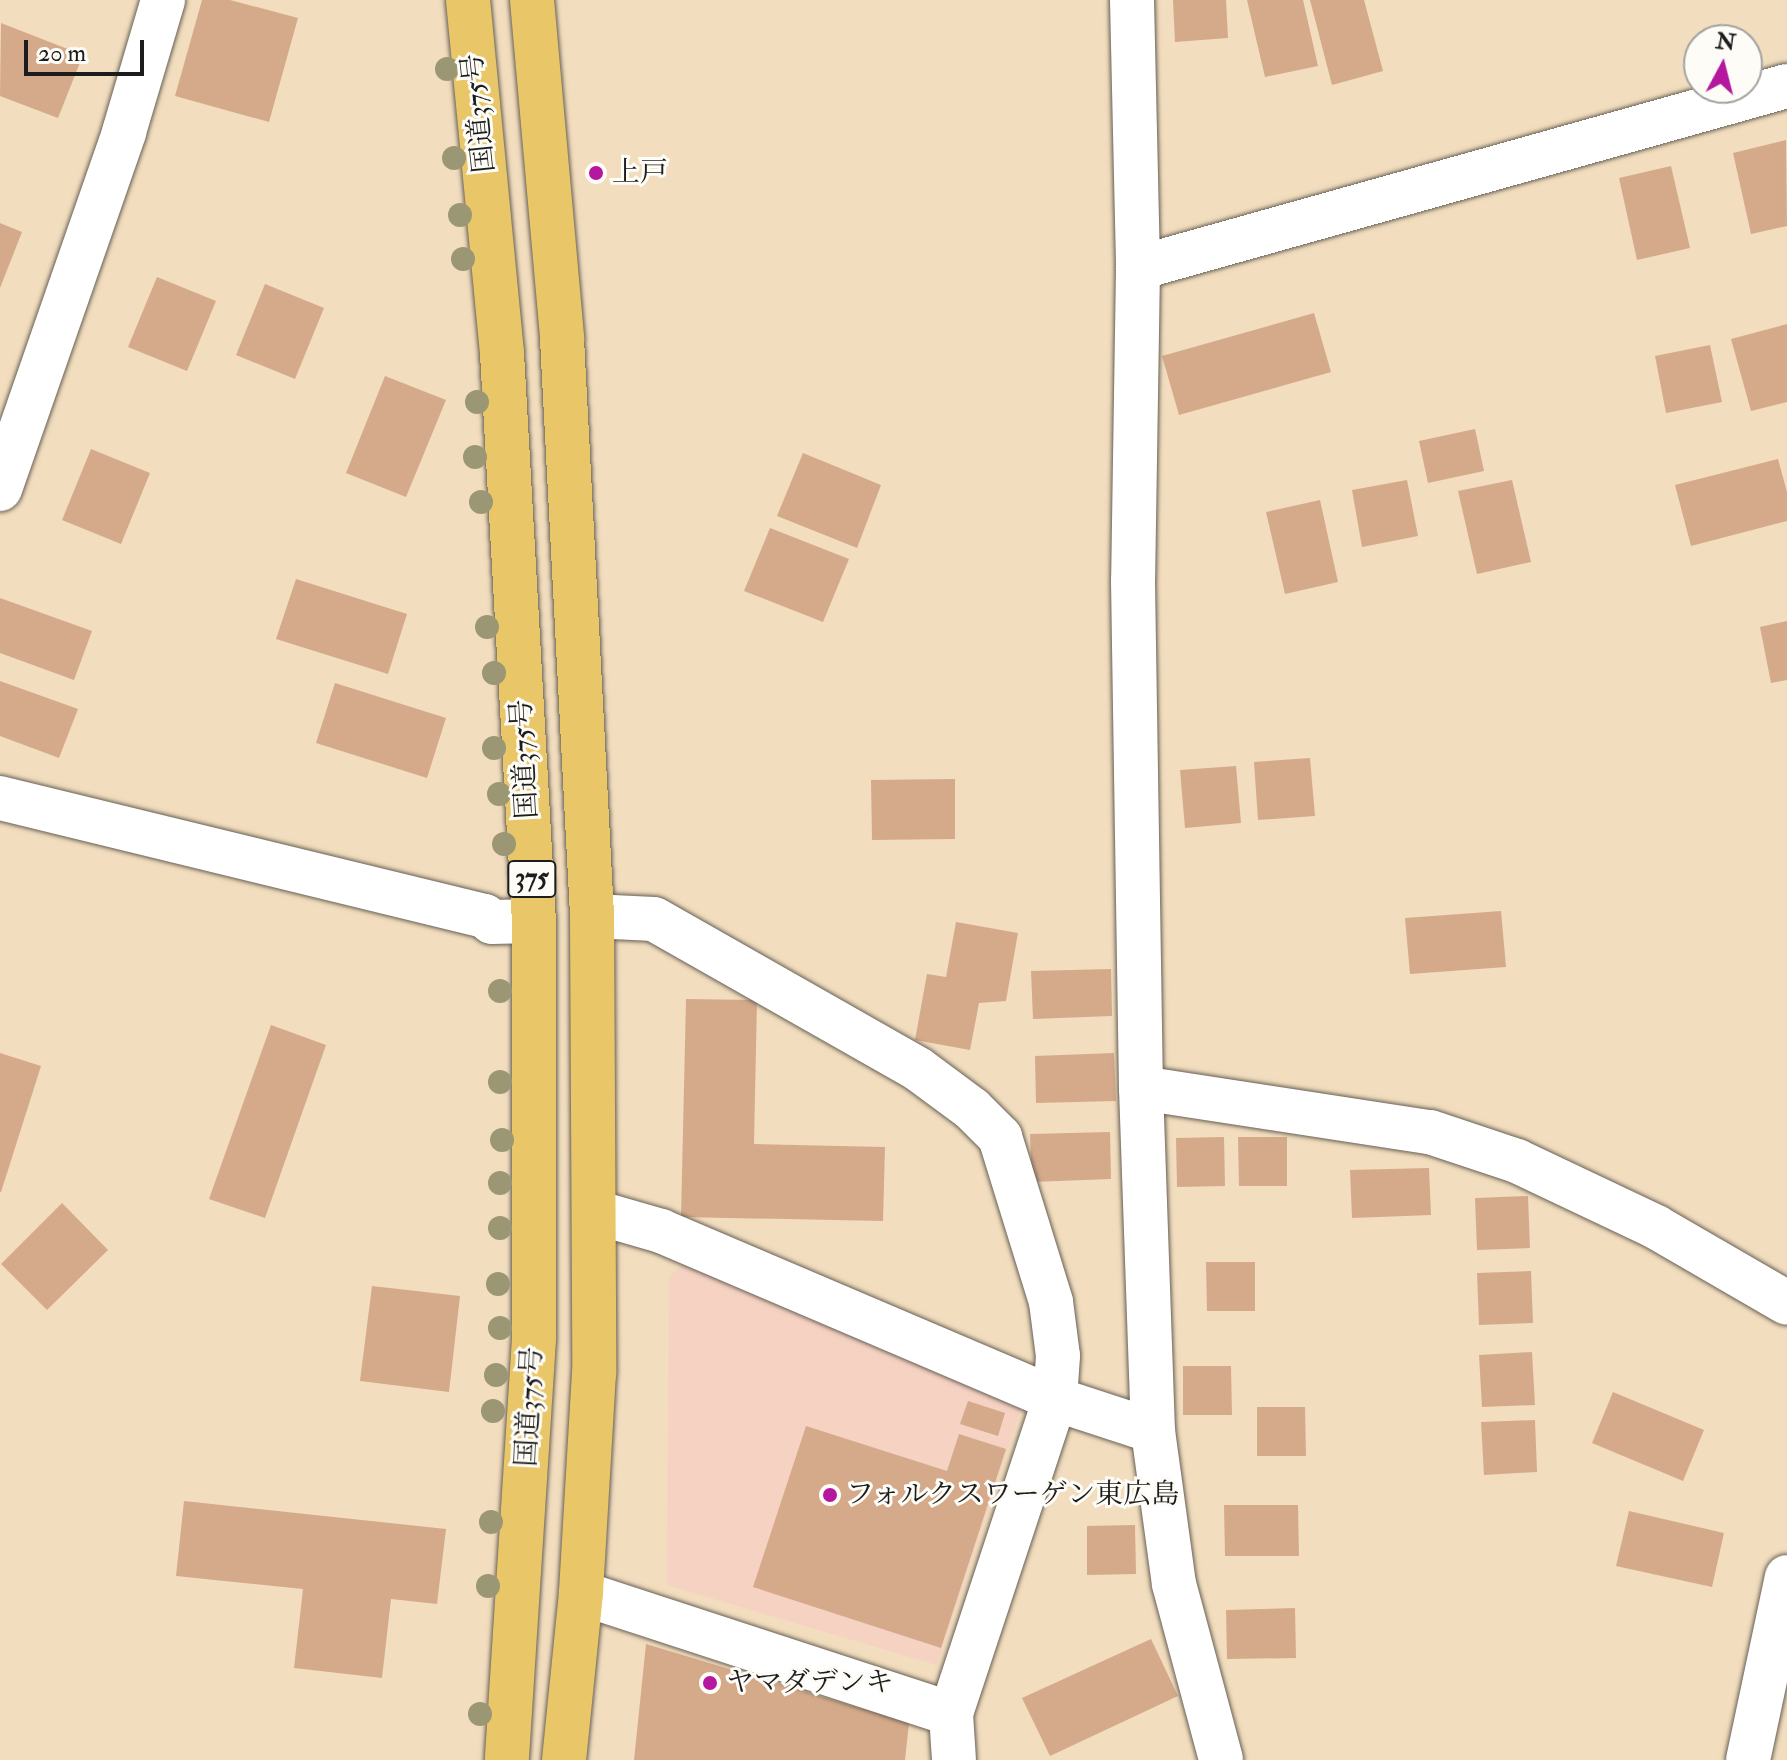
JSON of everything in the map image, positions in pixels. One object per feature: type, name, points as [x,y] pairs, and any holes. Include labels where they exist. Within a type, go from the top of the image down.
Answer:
[{"type":"highway","name":"国道375号","points":[[468,0],[502,353],[534,921],[534,1339],[507,1760]]},
{"type":"highway","name":"375","points":[[532,0],[562,339],[592,916],[594,1373],[581,1593],[564,1760]]},
{"type":"street","points":[[0,489],[124,132],[163,0]]},
{"type":"street","points":[[1132,0],[1138,268],[1133,581],[1141,1088],[1153,1431],[1174,1584],[1221,1760]]},
{"type":"street","points":[[1138,268],[1787,86]]},
{"type":"street","points":[[0,798],[485,916],[492,922],[534,921]]},
{"type":"street","points":[[592,916],[654,919],[918,1069],[972,1109],[1000,1137],[1051,1302],[1058,1356],[1055,1399],[951,1714],[954,1760]]},
{"type":"street","points":[[1141,1088],[1430,1132],[1517,1161],[1656,1227],[1787,1303]]},
{"type":"street","points":[[595,1212],[661,1231],[1055,1399],[1153,1431]]},
{"type":"street","points":[[1748,1760],[1787,1577]]},
{"type":"street","points":[[581,1593],[951,1714]]},
{"type":"shaded area","name":"フォルクスワーゲン東広島","points":[[687,1261],[1022,1405],[937,1665],[667,1585],[669,1276]]},
{"type":"building","points":[[202,0],[230,0],[298,18],[269,122],[175,96]]},
{"type":"building","points":[[1173,0],[1226,0],[1228,38],[1175,42]]},
{"type":"building","points":[[1247,0],[1303,0],[1318,66],[1265,77]]},
{"type":"building","points":[[1310,0],[1364,0],[1383,71],[1332,85]]},
{"type":"building","points":[[1,23],[83,55],[58,118],[0,96]]},
{"type":"building","points":[[1786,140],[1787,226],[1751,234],[1733,153]]},
{"type":"building","points":[[1671,166],[1690,248],[1637,260],[1619,178]]},
{"type":"building","points":[[0,223],[22,232],[0,288]]},
{"type":"building","points":[[157,277],[216,301],[187,371],[128,347]]},
{"type":"building","points":[[265,284],[324,308],[295,379],[236,355]]},
{"type":"building","points":[[1314,313],[1331,372],[1179,415],[1162,356]]},
{"type":"building","points":[[1787,324],[1787,402],[1751,411],[1731,339]]},
{"type":"building","points":[[1710,345],[1722,402],[1666,413],[1655,356]]},
{"type":"building","points":[[385,376],[446,400],[406,497],[346,473]]},
{"type":"building","points":[[1475,429],[1484,471],[1428,483],[1419,441]]},
{"type":"building","points":[[91,449],[150,473],[121,544],[62,520]]},
{"type":"building","points":[[803,453],[881,485],[857,548],[777,516]]},
{"type":"building","points":[[1778,459],[1787,492],[1787,521],[1691,546],[1675,485]]},
{"type":"building","points":[[1407,480],[1418,536],[1362,547],[1352,490]]},
{"type":"building","points":[[1512,480],[1531,562],[1477,574],[1458,491]]},
{"type":"building","points":[[1320,500],[1338,582],[1285,594],[1266,512]]},
{"type":"building","points":[[770,528],[849,559],[823,622],[744,591]]},
{"type":"building","points":[[296,579],[407,614],[388,674],[276,639]]},
{"type":"building","points":[[0,598],[92,631],[74,680],[0,653]]},
{"type":"building","points":[[1787,621],[1787,680],[1771,683],[1760,627]]},
{"type":"building","points":[[0,681],[78,709],[59,758],[0,736]]},
{"type":"building","points":[[335,683],[446,718],[427,778],[316,743]]},
{"type":"building","points":[[1310,758],[1315,816],[1258,820],[1254,762]]},
{"type":"building","points":[[1236,766],[1241,823],[1185,828],[1180,770]]},
{"type":"building","points":[[955,779],[955,839],[872,840],[871,780]]},
{"type":"building","points":[[1501,911],[1506,967],[1410,974],[1405,918]]},
{"type":"building","points":[[956,922],[1018,933],[1006,1001],[979,1003],[970,1050],[915,1040],[927,974],[946,977]]},
{"type":"building","points":[[1111,969],[1112,1016],[1033,1019],[1031,971]]},
{"type":"building","points":[[686,999],[757,1000],[754,1144],[885,1147],[883,1221],[681,1217]]},
{"type":"building","points":[[271,1025],[326,1045],[265,1218],[209,1199]]},
{"type":"building","points":[[0,1053],[41,1066],[1,1192],[0,1192]]},
{"type":"building","points":[[1114,1053],[1116,1101],[1036,1103],[1035,1056]]},
{"type":"building","points":[[1110,1132],[1111,1179],[1032,1182],[1030,1134]]},
{"type":"building","points":[[1224,1137],[1225,1186],[1177,1187],[1176,1138]]},
{"type":"building","points":[[1238,1137],[1287,1137],[1287,1186],[1239,1186]]},
{"type":"building","points":[[1429,1168],[1431,1215],[1352,1218],[1350,1170]]},
{"type":"building","points":[[1528,1196],[1530,1248],[1477,1250],[1475,1198]]},
{"type":"building","points":[[62,1203],[108,1250],[47,1310],[1,1264]]},
{"type":"building","points":[[1206,1262],[1255,1262],[1255,1311],[1207,1311]]},
{"type":"building","points":[[1531,1271],[1533,1323],[1479,1325],[1477,1273]]},
{"type":"building","points":[[372,1286],[460,1296],[449,1392],[360,1381]]},
{"type":"building","points":[[1532,1352],[1535,1405],[1482,1407],[1479,1355]]},
{"type":"building","points":[[1183,1366],[1231,1366],[1232,1415],[1183,1415]]},
{"type":"building","points":[[1613,1392],[1704,1430],[1683,1481],[1592,1443]]},
{"type":"building","points":[[968,1401],[1005,1413],[998,1436],[960,1424]]},
{"type":"building","points":[[1257,1407],[1305,1407],[1306,1456],[1257,1456]]},
{"type":"building","points":[[1535,1420],[1537,1472],[1484,1475],[1481,1422]]},
{"type":"building","points":[[806,1426],[947,1471],[959,1434],[1006,1449],[941,1648],[753,1587]]},
{"type":"building","points":[[184,1501],[446,1529],[437,1604],[391,1599],[382,1678],[294,1668],[303,1589],[176,1576]]},
{"type":"building","points":[[1224,1505],[1298,1505],[1299,1556],[1225,1556]]},
{"type":"building","points":[[1629,1511],[1724,1533],[1712,1587],[1616,1566]]},
{"type":"building","points":[[1135,1525],[1136,1574],[1087,1575],[1087,1526]]},
{"type":"building","points":[[1295,1608],[1296,1658],[1227,1659],[1226,1610]]},
{"type":"building","points":[[1151,1639],[1178,1696],[1050,1756],[1022,1698]]},
{"type":"building","name":"ヤマダデンキ","points":[[646,1644],[909,1723],[905,1760],[634,1760]]},
{"type":"place","name":"上戸","points":[[596,173]]},
{"type":"place","name":"フォルクスワーゲン東広島","points":[[830,1495]]},
{"type":"place","name":"ヤマダデンキ","points":[[710,1683]]}]
